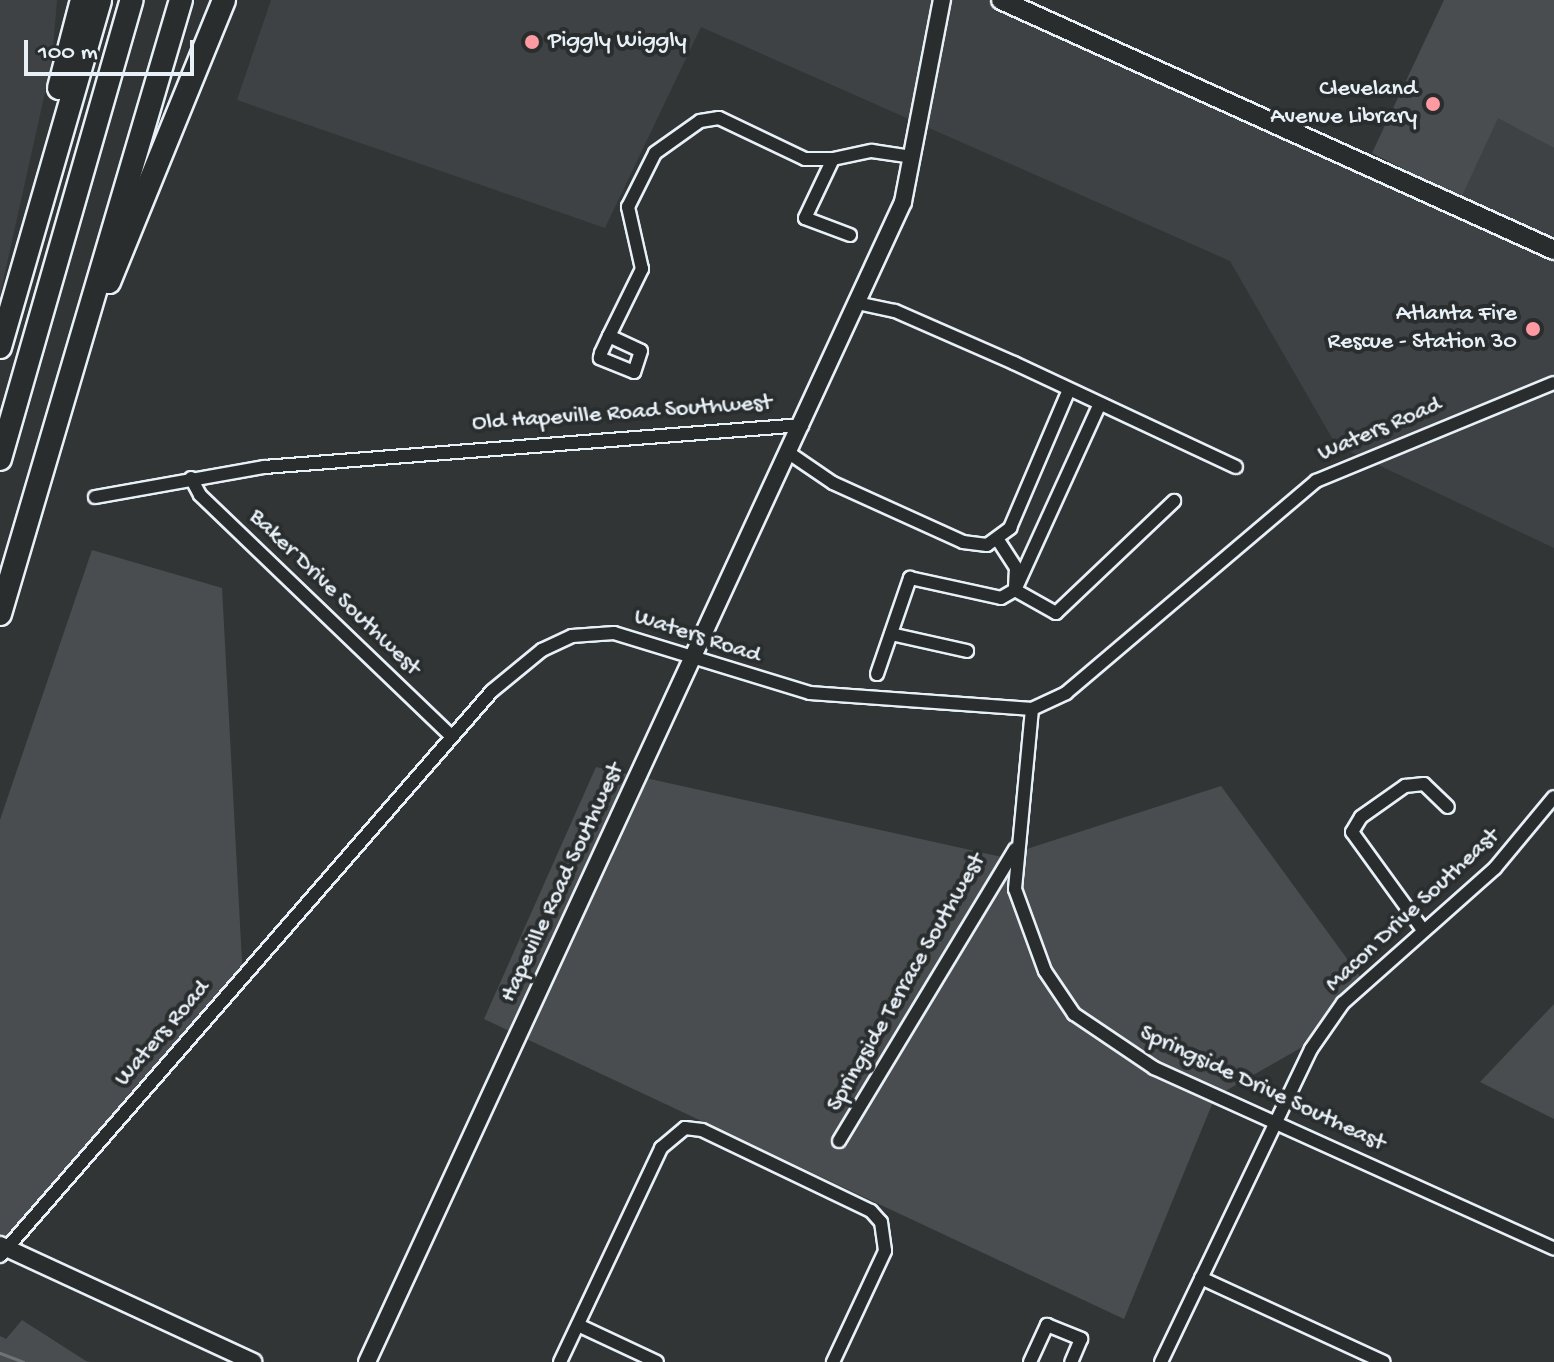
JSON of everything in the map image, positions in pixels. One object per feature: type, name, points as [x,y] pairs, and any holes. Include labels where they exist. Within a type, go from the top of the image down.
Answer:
[{"type":"highway","points":[[0,314],[82,0]]},
{"type":"highway","points":[[0,347],[100,0]]},
{"type":"highway","points":[[0,459],[132,0]]},
{"type":"highway","points":[[0,614],[92,311],[181,0]]},
{"type":"highway","points":[[92,311],[142,213],[224,0]]},
{"type":"main road","points":[[1001,0],[1554,250]]},
{"type":"street","name":"Old Hapeville Road Southwest","points":[[95,497],[191,478],[802,425],[865,307],[903,202],[942,0]]},
{"type":"street","points":[[609,336],[642,269],[628,207],[655,153],[700,121],[719,118],[805,159],[833,159],[872,151],[912,157]]},
{"type":"street","points":[[833,159],[805,218],[850,235]]},
{"type":"street","points":[[865,307],[895,311],[1236,467]]},
{"type":"street","name":"Waters Road","points":[[2,1250],[513,671],[572,636],[614,633],[810,693],[1032,709],[1066,693],[1316,481],[1554,383]]},
{"type":"street","points":[[998,540],[1068,392]]},
{"type":"street","points":[[877,674],[910,578],[1001,598],[1015,590],[1099,406]]},
{"type":"street","name":"Hapeville Road Southwest","points":[[367,1362],[802,425]]},
{"type":"street","points":[[789,453],[817,467],[817,476],[963,542],[998,540]]},
{"type":"street","name":"Baker Drive Southwest","points":[[191,478],[452,737]]},
{"type":"street","points":[[1015,590],[1056,613],[1174,501]]},
{"type":"street","points":[[998,540],[1016,568],[1015,590]]},
{"type":"street","points":[[891,634],[967,651]]},
{"type":"street","name":"Springside Drive Southeast","points":[[1032,709],[1015,849],[1023,925],[1074,1014],[1154,1068],[1554,1249]]},
{"type":"street","points":[[1423,930],[1352,832],[1405,786],[1424,784],[1448,807]]},
{"type":"street","name":"Macon Drive Southeast","points":[[1161,1362],[1275,1121],[1343,1003],[1495,868],[1554,797]]},
{"type":"street","name":"Springside Terrace Southwest","points":[[839,1141],[1015,849]]},
{"type":"street","points":[[560,1362],[661,1148],[685,1128],[702,1130],[871,1211],[881,1222],[885,1251],[833,1362]]},
{"type":"street","points":[[2,1250],[253,1362]]},
{"type":"street","points":[[1201,1278],[1384,1362]]},
{"type":"street","points":[[578,1325],[657,1362]]},
{"type":"street","points":[[1030,1362],[1047,1325],[1081,1339],[1071,1362]]},
{"type":"shaded area","points":[[0,0],[57,0],[52,61],[0,295]]},
{"type":"shaded area","points":[[271,0],[1014,0],[1460,197],[1498,117],[1554,148],[1554,548],[1336,445],[1230,261],[701,27],[605,228],[237,100]]},
{"type":"shaded area","points":[[1444,0],[1554,0],[1554,148],[1498,118],[1461,198],[1372,153]]},
{"type":"shaded area","points":[[92,550],[222,588],[243,980],[0,1249],[0,820]]},
{"type":"shaded area","points":[[596,767],[1002,857],[1221,786],[1364,982],[1318,1038],[1215,1097],[1124,1319],[484,1019]]},
{"type":"shaded area","points":[[1554,1004],[1554,1119],[1480,1082]]},
{"type":"shaded area","points":[[22,1320],[91,1362],[0,1362],[0,1336],[6,1339]]},
{"type":"waterway","points":[[0,1353],[23,1362]]},
{"type":"place","name":"Piggly Wiggly","points":[[532,42]]},
{"type":"place","name":"Cleveland Avenue Library","points":[[1433,104]]},
{"type":"place","name":"Atlanta Fire Rescue - Station 30","points":[[1533,329]]}]
